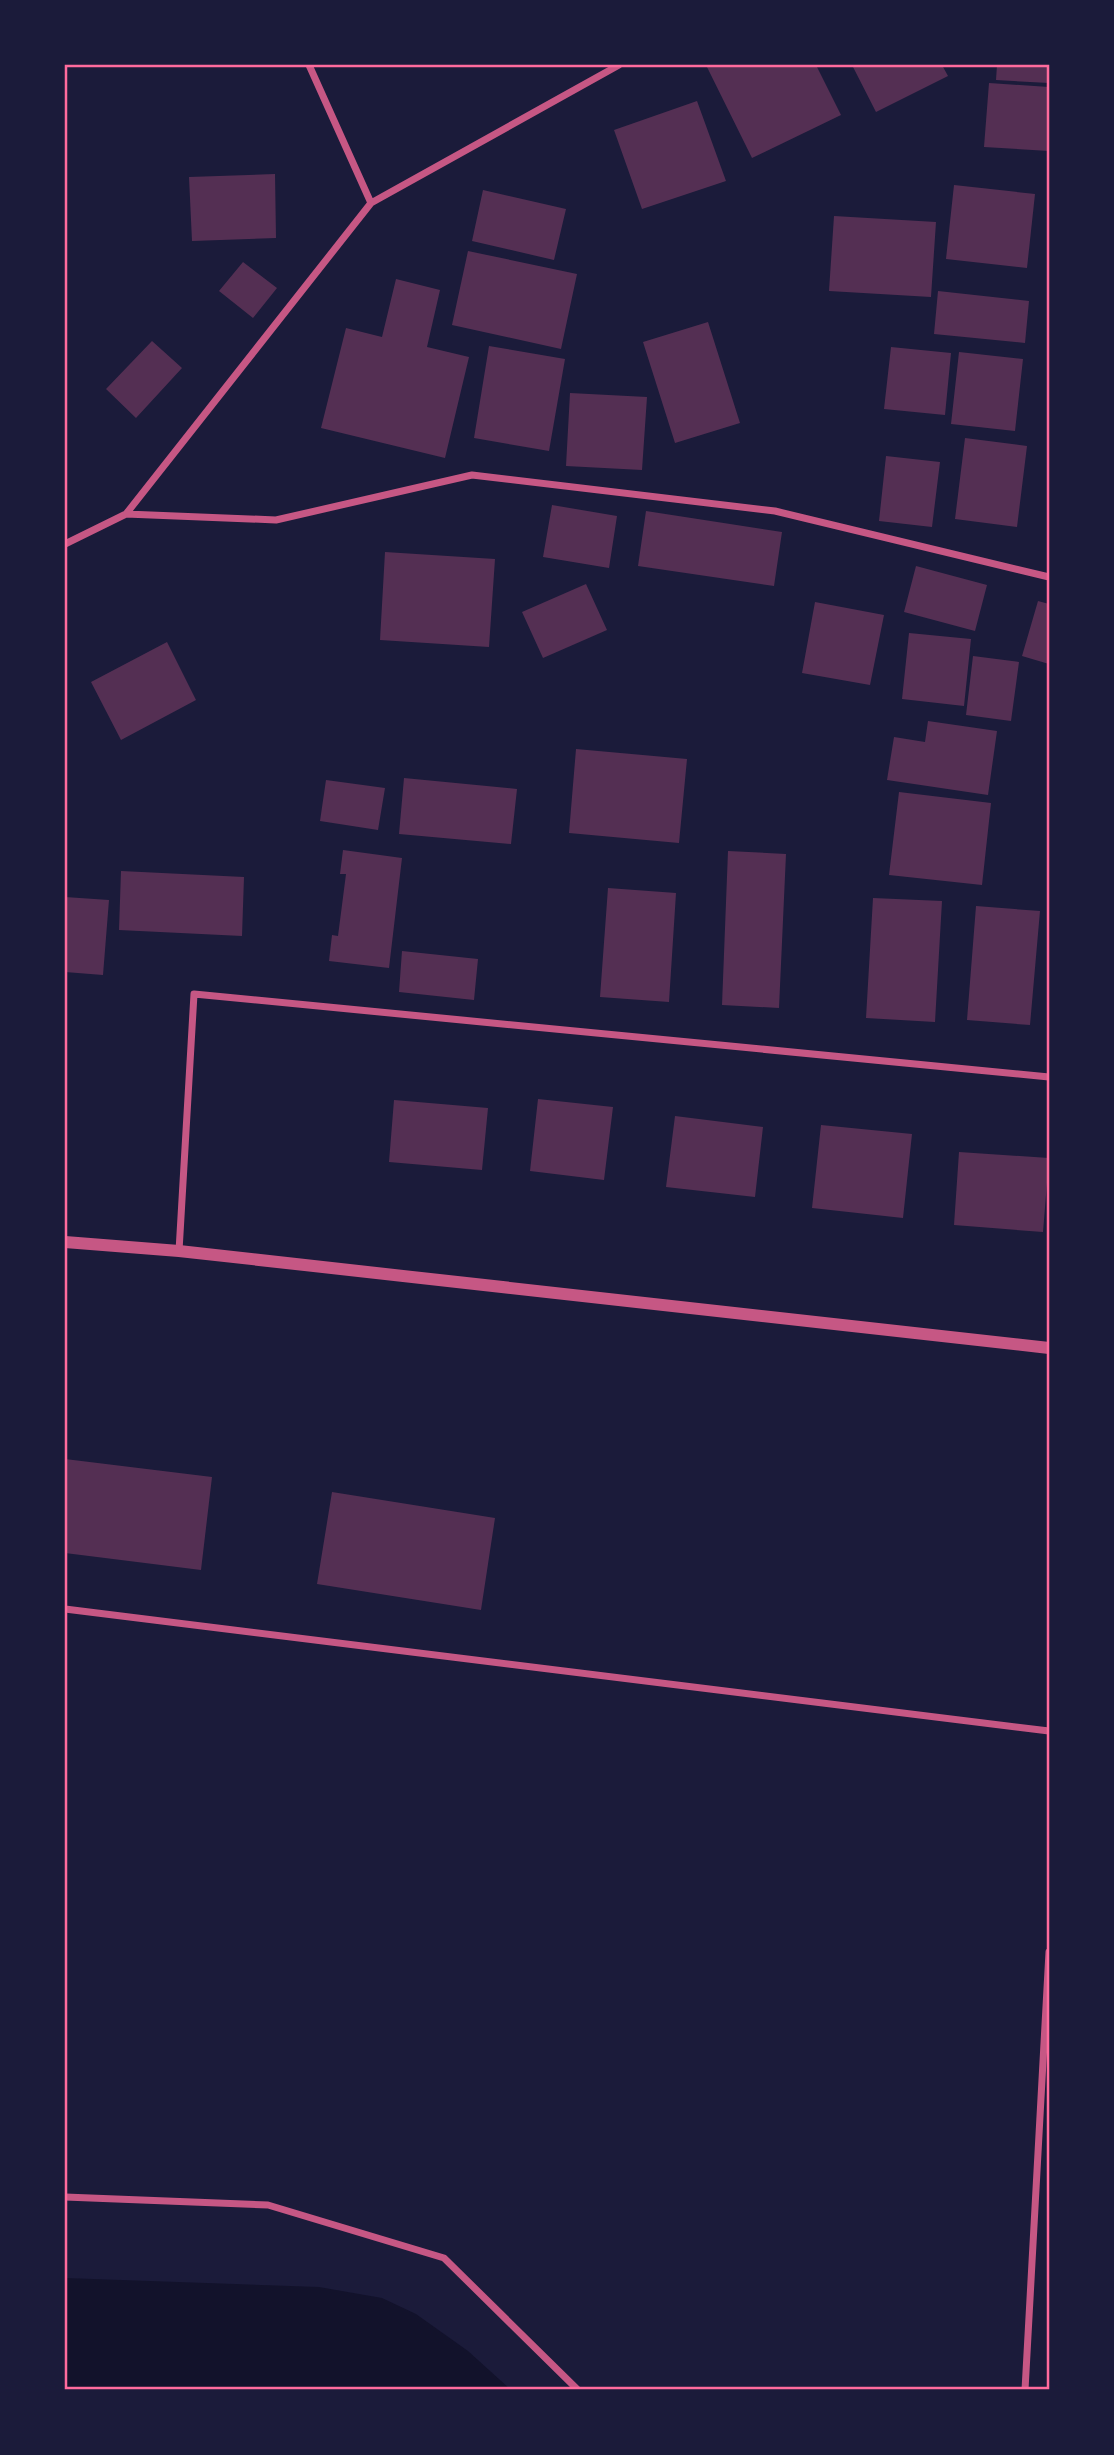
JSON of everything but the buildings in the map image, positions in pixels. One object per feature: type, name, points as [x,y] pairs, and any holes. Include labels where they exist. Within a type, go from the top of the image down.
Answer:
[{"type":"street","points":[[309,65],[371,204]]},
{"type":"street","points":[[65,544],[126,514],[371,204],[619,65]]},
{"type":"street","points":[[126,514],[276,520],[472,475],[775,511],[1049,577]]},
{"type":"street","points":[[179,1251],[194,994],[1049,1077]]},
{"type":"street","points":[[65,1242],[179,1251],[1049,1348]]},
{"type":"street","points":[[65,1609],[1049,1731]]},
{"type":"street","points":[[1025,2390],[1049,1952]]},
{"type":"street","points":[[65,2197],[268,2205],[444,2258],[578,2390]]},
{"type":"shaded area","points":[[65,2278],[319,2287],[382,2298],[416,2314],[468,2351],[511,2390],[65,2390]]}]
